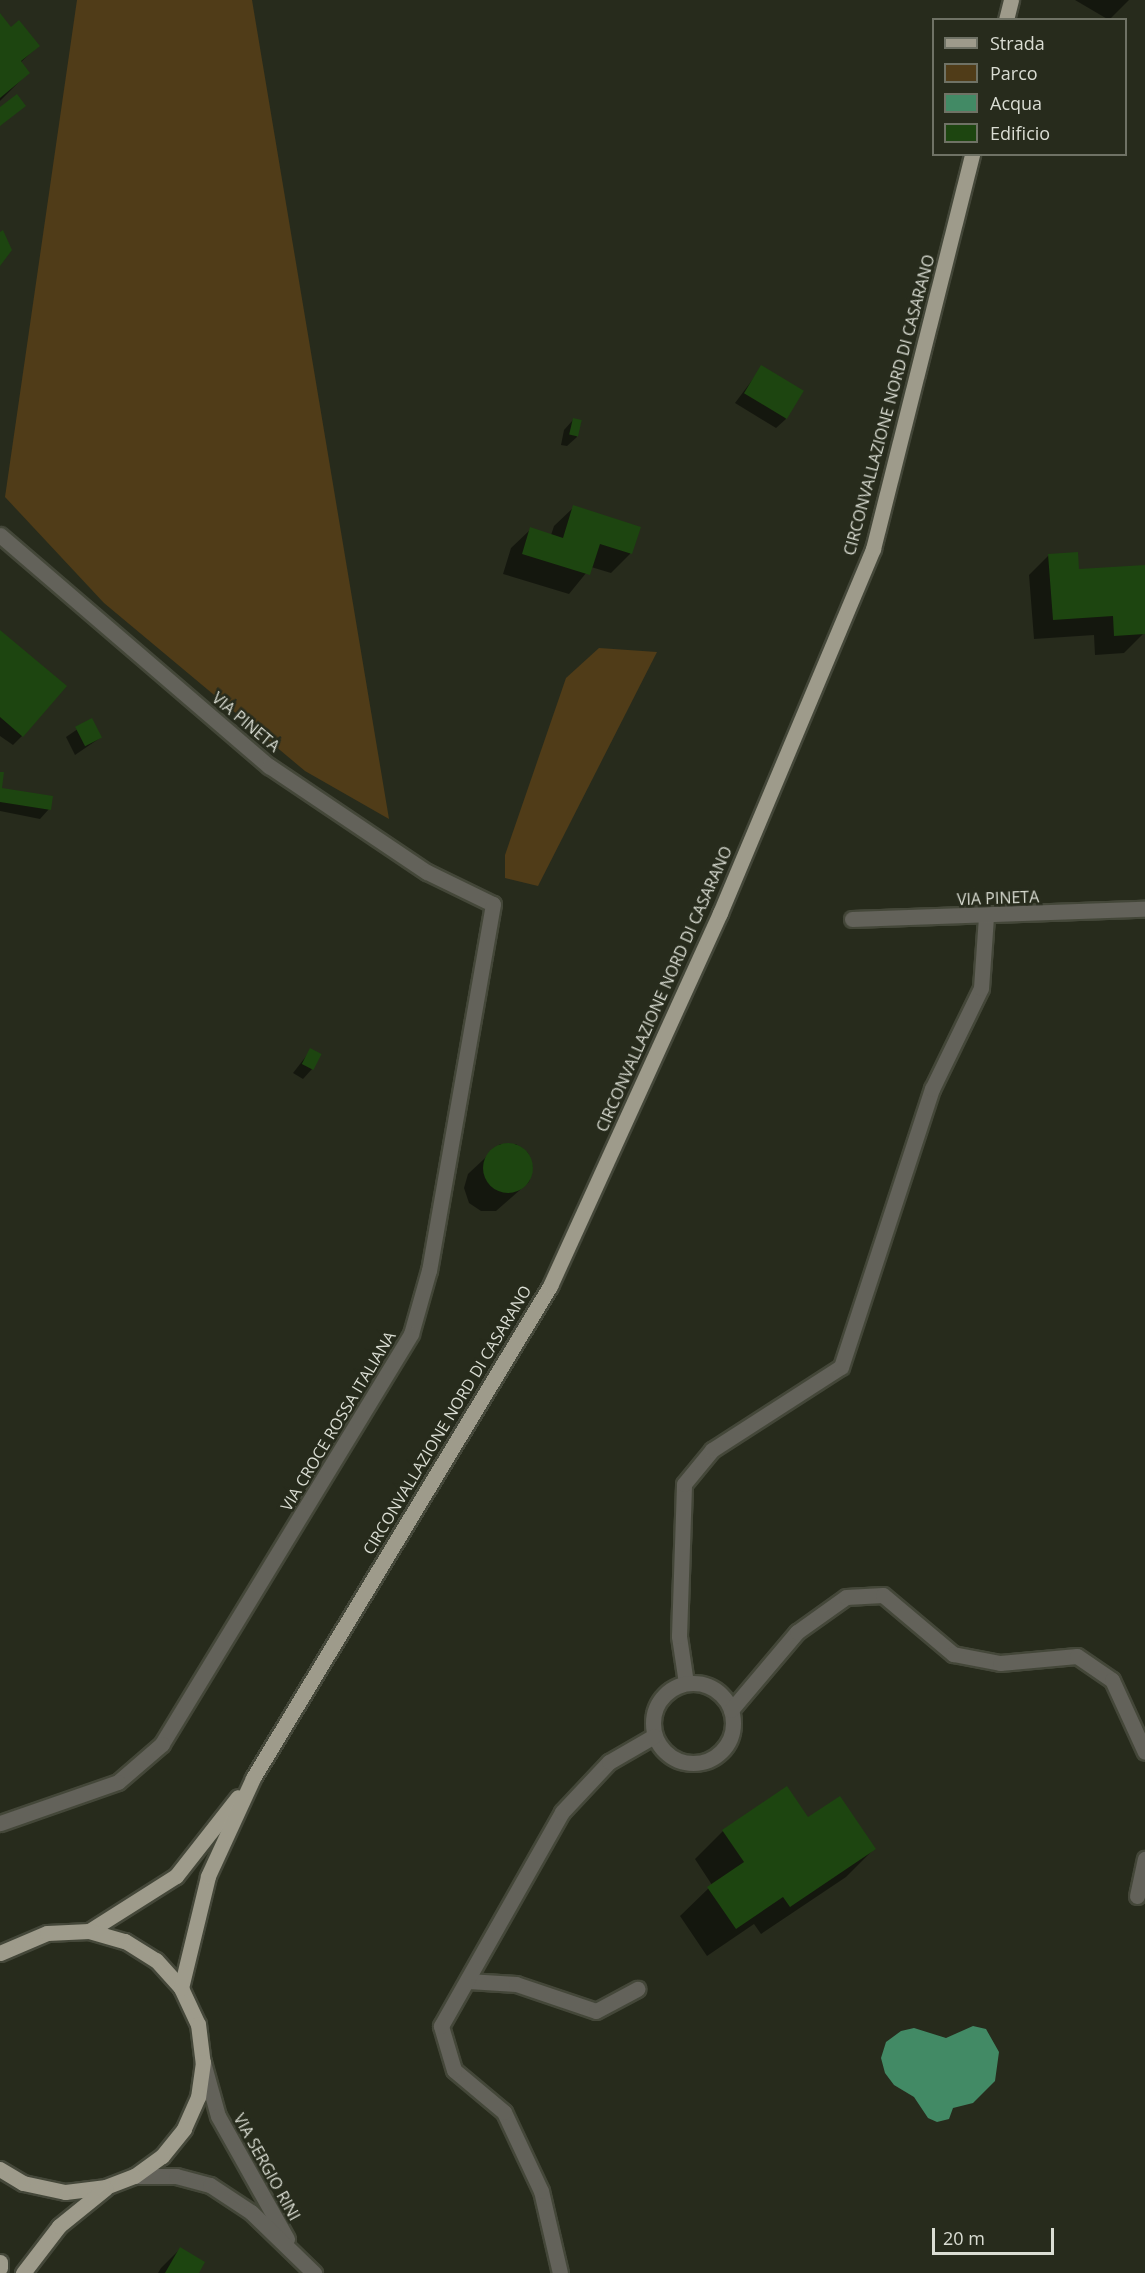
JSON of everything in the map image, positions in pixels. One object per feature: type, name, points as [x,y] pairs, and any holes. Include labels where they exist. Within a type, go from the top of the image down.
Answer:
[{"type":"main road","points":[[1006,18],[1011,0]]},
{"type":"main road","name":"CIRCONVALLAZIONE NORD DI CASARANO","points":[[181,1988],[208,1876],[253,1779],[550,1286],[720,913],[873,549],[971,156]]},
{"type":"main road","name":"CIRCONVALLAZIONE NORD DI CASARANO","points":[[89,1931],[176,1876],[253,1779]]},
{"type":"main road","points":[[0,1953],[47,1933],[89,1931],[125,1941],[156,1960],[181,1988],[198,2024],[203,2062],[198,2097],[184,2129],[162,2156],[134,2176],[106,2187],[65,2192],[23,2183],[0,2169]]},
{"type":"main road","points":[[23,2273],[59,2226],[106,2187]]},
{"type":"main road","points":[[0,2262],[0,2268]]},
{"type":"street","name":"VIA PINETA","points":[[0,535],[270,766],[427,872],[493,904]]},
{"type":"street","name":"VIA CROCE ROSSA ITALIANA","points":[[0,1823],[118,1782],[162,1744],[411,1334],[429,1270],[493,904]]},
{"type":"street","name":"VIA PINETA","points":[[852,919],[1145,909]]},
{"type":"street","points":[[686,1683],[679,1636],[684,1484],[712,1450],[841,1367],[932,1089],[981,988],[986,916]]},
{"type":"street","points":[[731,1710],[797,1632],[846,1597],[883,1595],[952,1654],[1000,1663],[1077,1656],[1112,1680],[1145,1752]]},
{"type":"street","points":[[686,1683],[714,1688],[731,1710],[733,1722],[725,1746],[705,1761],[693,1763],[669,1756],[654,1736],[655,1709],[673,1688],[686,1683]]},
{"type":"street","points":[[560,2273],[541,2191],[504,2112],[454,2070],[441,2026],[562,1812],[609,1762],[654,1736]]},
{"type":"street","points":[[1137,1896],[1145,1859]]},
{"type":"street","points":[[468,1981],[516,1984],[596,2011],[637,1989]]},
{"type":"street","name":"VIA SERGIO RINI","points":[[203,2062],[218,2116],[294,2252]]},
{"type":"street","name":"VIA SERGIO RINI","points":[[134,2176],[176,2176],[210,2184],[251,2212],[314,2273]]},
{"type":"green space","points":[[77,0],[252,0],[389,819],[305,771],[104,603],[5,497]]},
{"type":"green space","points":[[599,648],[657,652],[538,886],[505,878],[505,855],[566,678]]},
{"type":"water","points":[[973,2026],[986,2029],[999,2052],[995,2081],[973,2103],[953,2108],[949,2119],[937,2122],[928,2118],[914,2097],[894,2085],[885,2073],[881,2058],[886,2042],[901,2031],[914,2028],[946,2038]]},
{"type":"building","points":[[0,13],[11,27],[19,20],[40,46],[21,61],[30,73],[0,98]]},
{"type":"building","points":[[17,94],[26,106],[0,126],[0,107]]},
{"type":"building","points":[[3,230],[12,250],[0,266],[0,232]]},
{"type":"building","points":[[761,365],[804,391],[787,419],[744,393]]},
{"type":"building","points":[[573,418],[582,420],[578,437],[569,435]]},
{"type":"building","points":[[573,505],[641,527],[632,554],[600,544],[590,575],[522,554],[530,527],[563,538]]},
{"type":"building","points":[[1078,552],[1079,569],[1145,565],[1145,634],[1114,636],[1113,616],[1053,620],[1048,554]]},
{"type":"building","points":[[0,630],[67,686],[23,737],[0,717]]},
{"type":"building","points":[[92,718],[102,738],[85,746],[75,727]]},
{"type":"building","points":[[0,772],[4,772],[2,788],[53,796],[51,810],[0,802]]},
{"type":"building","points":[[310,1048],[322,1054],[313,1070],[302,1064]]},
{"type":"building","points":[[503,1143],[513,1143],[526,1150],[533,1163],[533,1173],[526,1186],[513,1193],[503,1193],[494,1189],[487,1182],[483,1173],[483,1163],[487,1154],[494,1147]]},
{"type":"building","points":[[787,1786],[808,1817],[840,1796],[876,1849],[790,1907],[783,1897],[736,1929],[707,1887],[744,1862],[722,1830]]},
{"type":"building","points":[[180,2247],[205,2262],[199,2273],[165,2273]]}]
